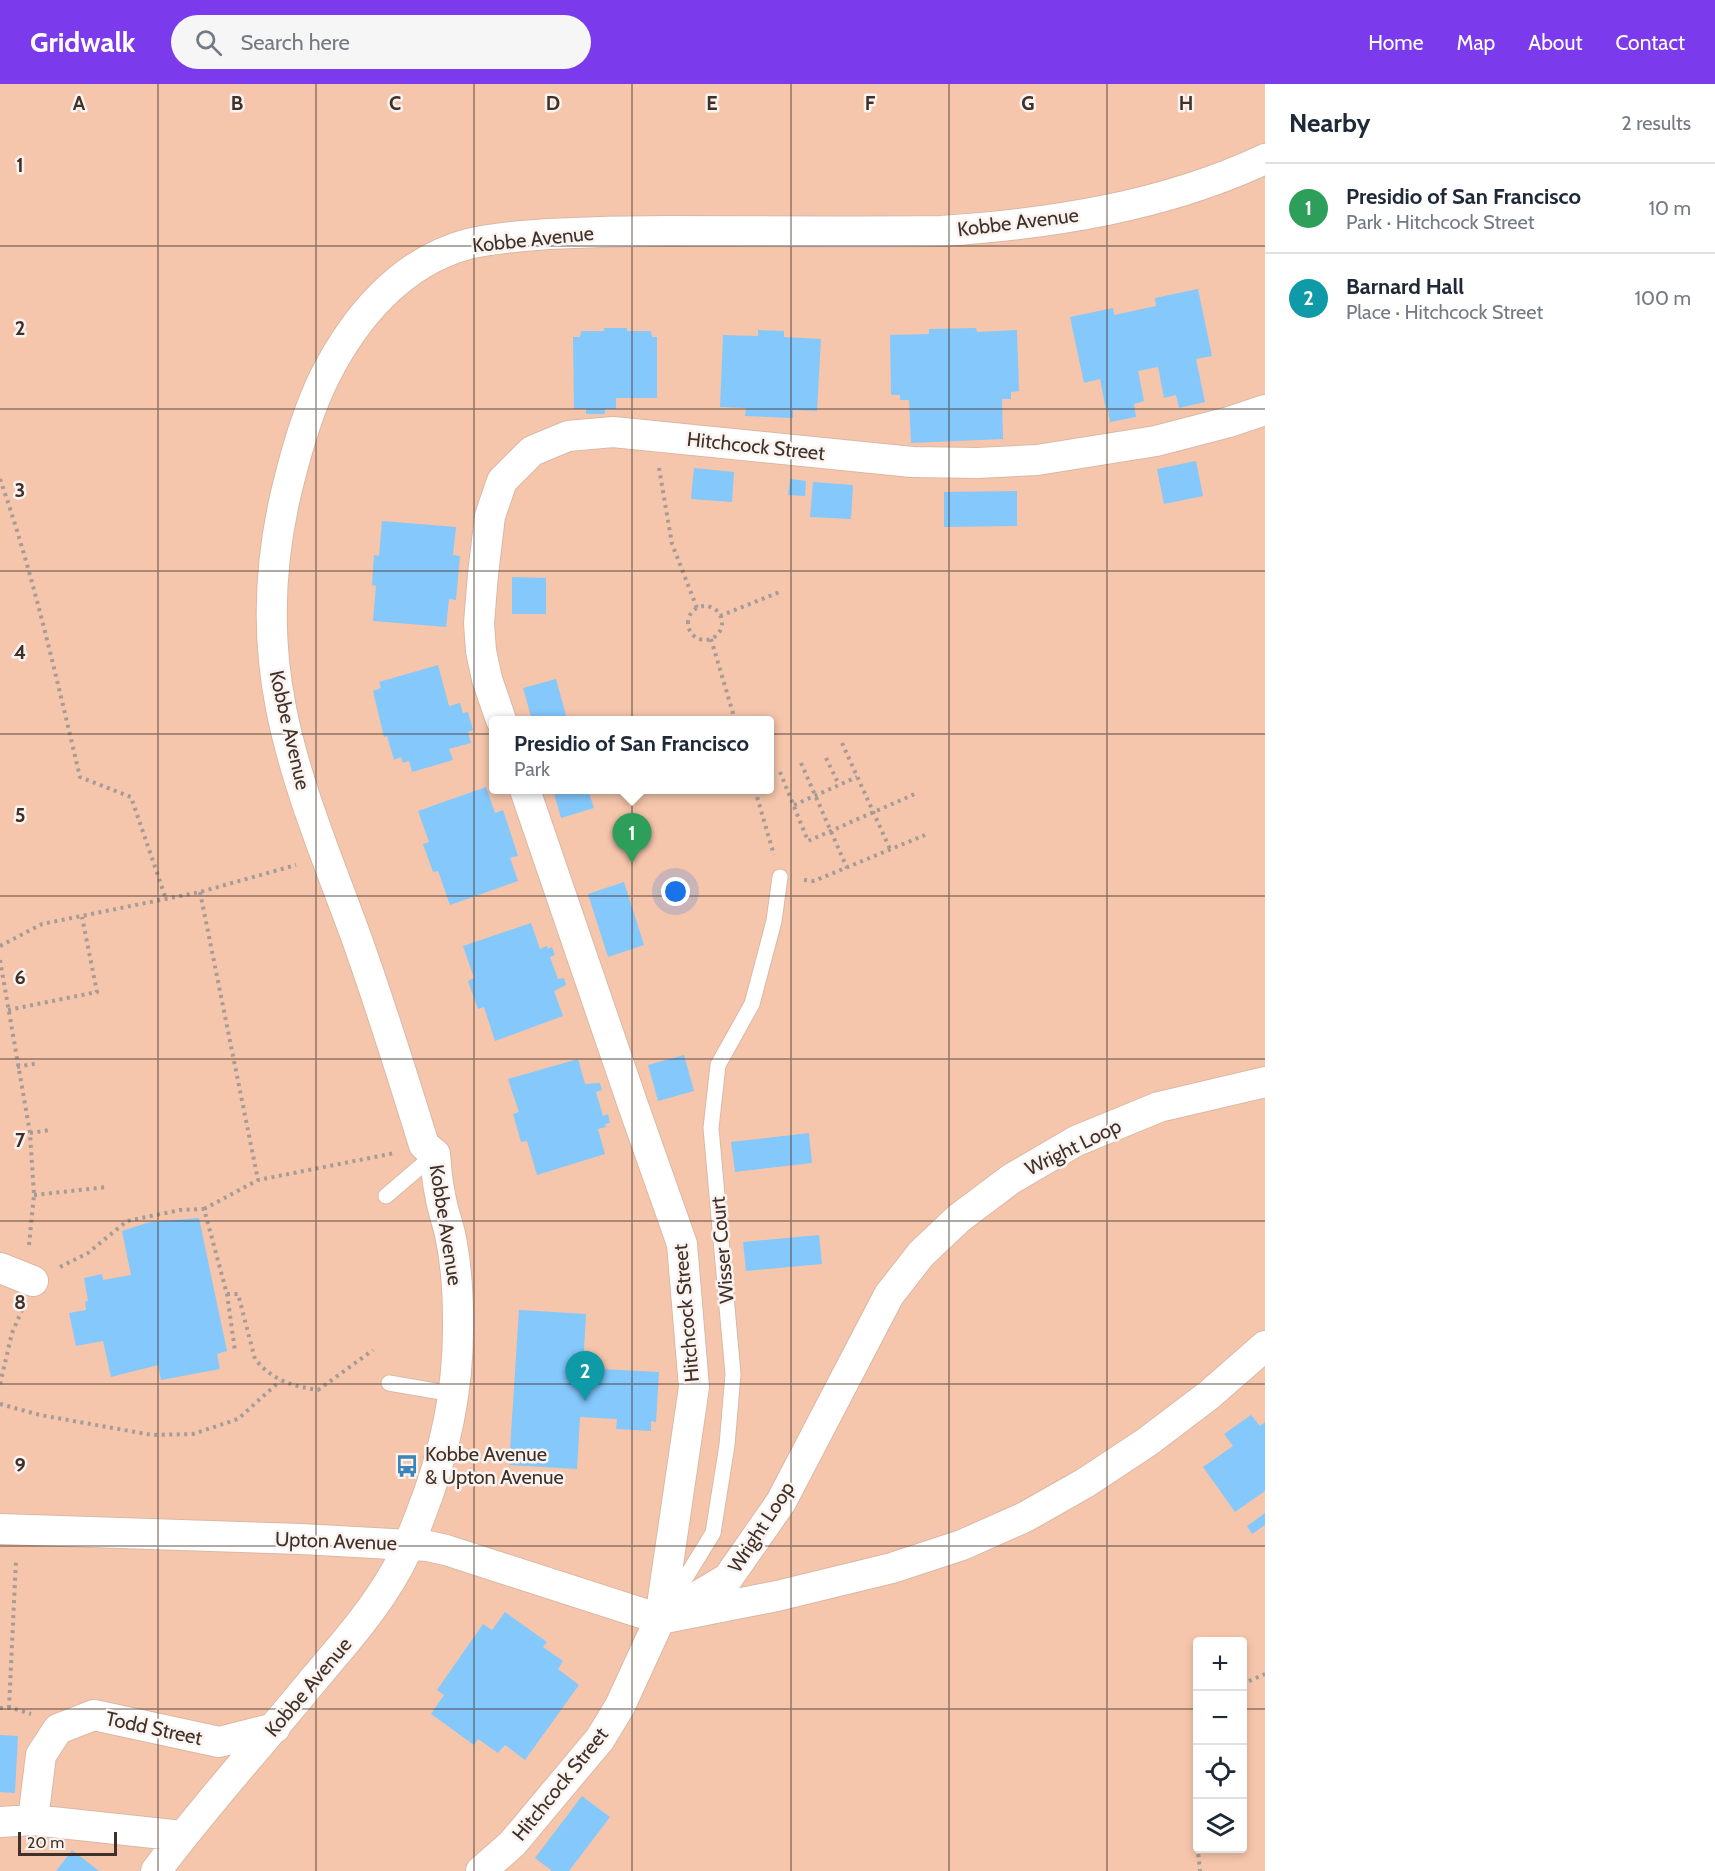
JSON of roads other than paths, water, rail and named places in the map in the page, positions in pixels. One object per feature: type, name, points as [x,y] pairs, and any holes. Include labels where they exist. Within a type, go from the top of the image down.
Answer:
[{"type":"street","name":"Kobbe Avenue","points":[[156,1871],[222,1787],[347,1640],[375,1604],[397,1570],[431,1488],[444,1446],[457,1364],[456,1276],[450,1234],[439,1194],[435,1154],[424,1145],[358,944],[304,791],[281,711],[274,669],[271,630],[272,588],[276,542],[284,500],[318,389],[336,354],[371,304],[414,268],[465,245],[497,238],[588,232],[941,231],[987,228],[1076,215],[1156,198],[1232,175],[1265,159]]},
{"type":"street","name":"Hitchcock Street","points":[[500,716],[487,679],[481,651],[479,623],[490,516],[502,481],[532,451],[568,436],[613,432],[912,462],[977,463],[1037,460],[1156,441],[1265,410]]},
{"type":"street","name":"Hitchcock Street","points":[[481,1871],[512,1844],[600,1739],[620,1706],[660,1619],[694,1387],[682,1244],[527,794]]},
{"type":"street","name":"Wright Loop","points":[[660,1619],[728,1578],[781,1502],[889,1295],[921,1254],[959,1218],[1011,1179],[1076,1141],[1159,1107],[1265,1082]]},
{"type":"street","points":[[0,1268],[33,1281]]},
{"type":"street","name":"Wright Loop","points":[[660,1619],[777,1596],[892,1568],[962,1545],[1015,1521],[1085,1483],[1147,1442],[1209,1395],[1265,1346]]},
{"type":"street","name":"Upton Avenue","points":[[9,1529],[409,1544],[446,1550],[660,1619]]},
{"type":"street","name":"Todd Street","points":[[33,1820],[41,1755],[57,1729],[94,1715],[219,1742],[274,1728]]},
{"type":"street","points":[[0,1822],[33,1820],[182,1836]]},
{"type":"lane","name":"Wisser Court","points":[[660,1619],[713,1533],[728,1444],[733,1374],[711,1128],[718,1065],[752,1004],[774,921],[780,877]]},
{"type":"lane","points":[[386,1196],[435,1154]]},
{"type":"lane","points":[[389,1383],[453,1394]]},
{"type":"place","name":"Presidio of San Francisco","points":[[632,863]]},
{"type":"place","name":"Barnard Hall","points":[[585,1401]]},
{"type":"place","name":"Kobbe Avenue & Upton Avenue","points":[[407,1466]]}]
